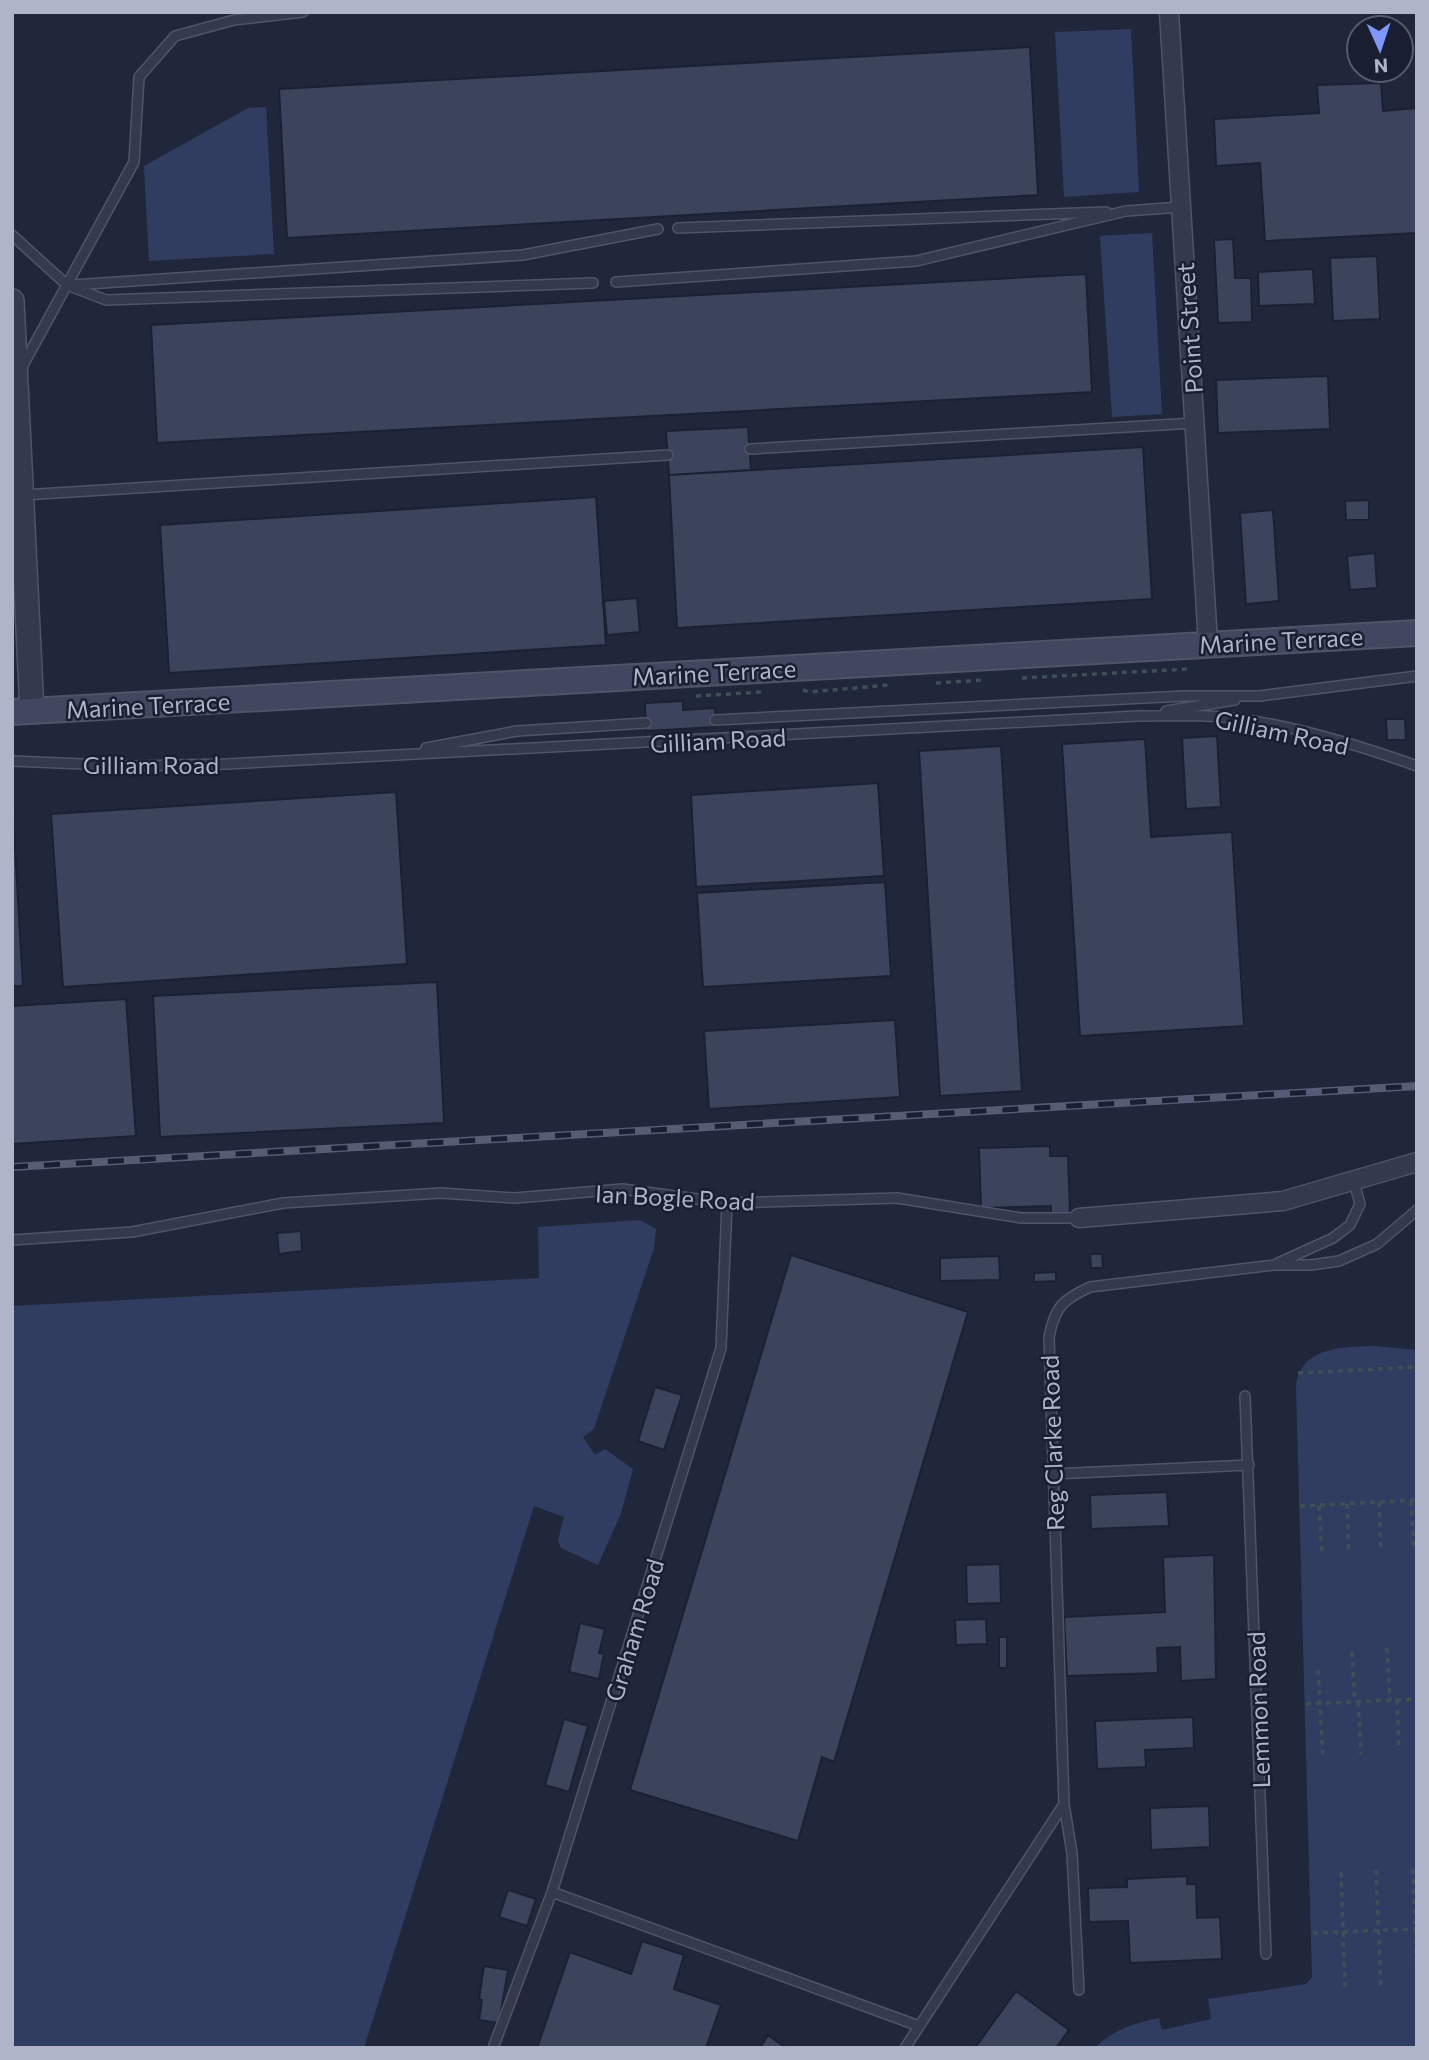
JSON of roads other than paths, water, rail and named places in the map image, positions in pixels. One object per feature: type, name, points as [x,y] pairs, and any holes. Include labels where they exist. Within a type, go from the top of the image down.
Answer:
[{"type":"main road","name":"Marine Terrace","points":[[22,712],[1417,633]]},
{"type":"street","name":"Point Street","points":[[1170,12],[1208,643]]},
{"type":"street","points":[[12,301],[22,495],[22,712]]},
{"type":"street","name":"Ian Bogle Road","points":[[1079,1218],[1283,1202],[1417,1162]]},
{"type":"lane","points":[[16,377],[134,162],[139,77],[175,36],[234,20],[303,12]]},
{"type":"lane","points":[[678,228],[1181,207]]},
{"type":"lane","points":[[615,282],[916,261],[1126,211]]},
{"type":"lane","points":[[66,285],[523,255],[658,229]]},
{"type":"lane","points":[[12,235],[66,285],[106,300],[593,283]]},
{"type":"lane","points":[[750,449],[1195,423]]},
{"type":"lane","points":[[22,495],[667,455]]},
{"type":"lane","points":[[1138,716],[1262,696],[1417,676]]},
{"type":"lane","points":[[715,720],[1184,696],[1262,696]]},
{"type":"lane","name":"Gilliam Road","points":[[12,761],[130,765],[227,764],[395,753],[697,741],[1138,716],[1242,719],[1385,755],[1417,766]]},
{"type":"lane","points":[[395,753],[517,731],[646,723]]},
{"type":"lane","points":[[1274,1265],[1333,1238],[1350,1225],[1360,1204],[1354,1182]]},
{"type":"lane","name":"Ian Bogle Road","points":[[12,1240],[132,1232],[283,1203],[441,1193],[515,1198],[623,1189],[727,1203],[897,1198],[1021,1218],[1079,1218]]},
{"type":"lane","name":"Graham Road","points":[[493,2048],[552,1892],[722,1348],[727,1203]]},
{"type":"lane","points":[[1274,1265],[1311,1265],[1360,1254],[1377,1244],[1417,1210]]},
{"type":"lane","name":"Reg Clarke Road","points":[[1079,1990],[1072,1853],[1064,1804],[1049,1337],[1054,1314],[1069,1297],[1090,1287],[1274,1265]]},
{"type":"lane","name":"Lemmon Road","points":[[1245,1396],[1266,1954]]},
{"type":"lane","points":[[1053,1474],[1249,1465]]},
{"type":"lane","points":[[905,2048],[1064,1804]]},
{"type":"lane","points":[[552,1892],[919,2026]]},
{"type":"water","points":[[1131,29],[1139,192],[1064,197],[1055,32]]},
{"type":"water","points":[[266,107],[274,254],[149,261],[144,166],[248,108]]},
{"type":"water","points":[[1152,233],[1162,414],[1112,417],[1100,236]]},
{"type":"water","points":[[640,1220],[656,1229],[654,1248],[594,1429],[583,1437],[595,1455],[605,1449],[633,1469],[621,1513],[598,1565],[561,1548],[558,1540],[564,1517],[534,1506],[364,2048],[12,2048],[12,1306],[539,1278],[538,1227]]},
{"type":"water","points":[[1375,1346],[1417,1350],[1417,2048],[1095,2048],[1116,2032],[1150,2020],[1159,2018],[1162,2030],[1211,2019],[1208,1999],[1306,1984],[1312,1977],[1296,1385],[1300,1372],[1315,1356],[1338,1348]]},
{"type":"railway","points":[[12,1167],[1417,1086]]}]
